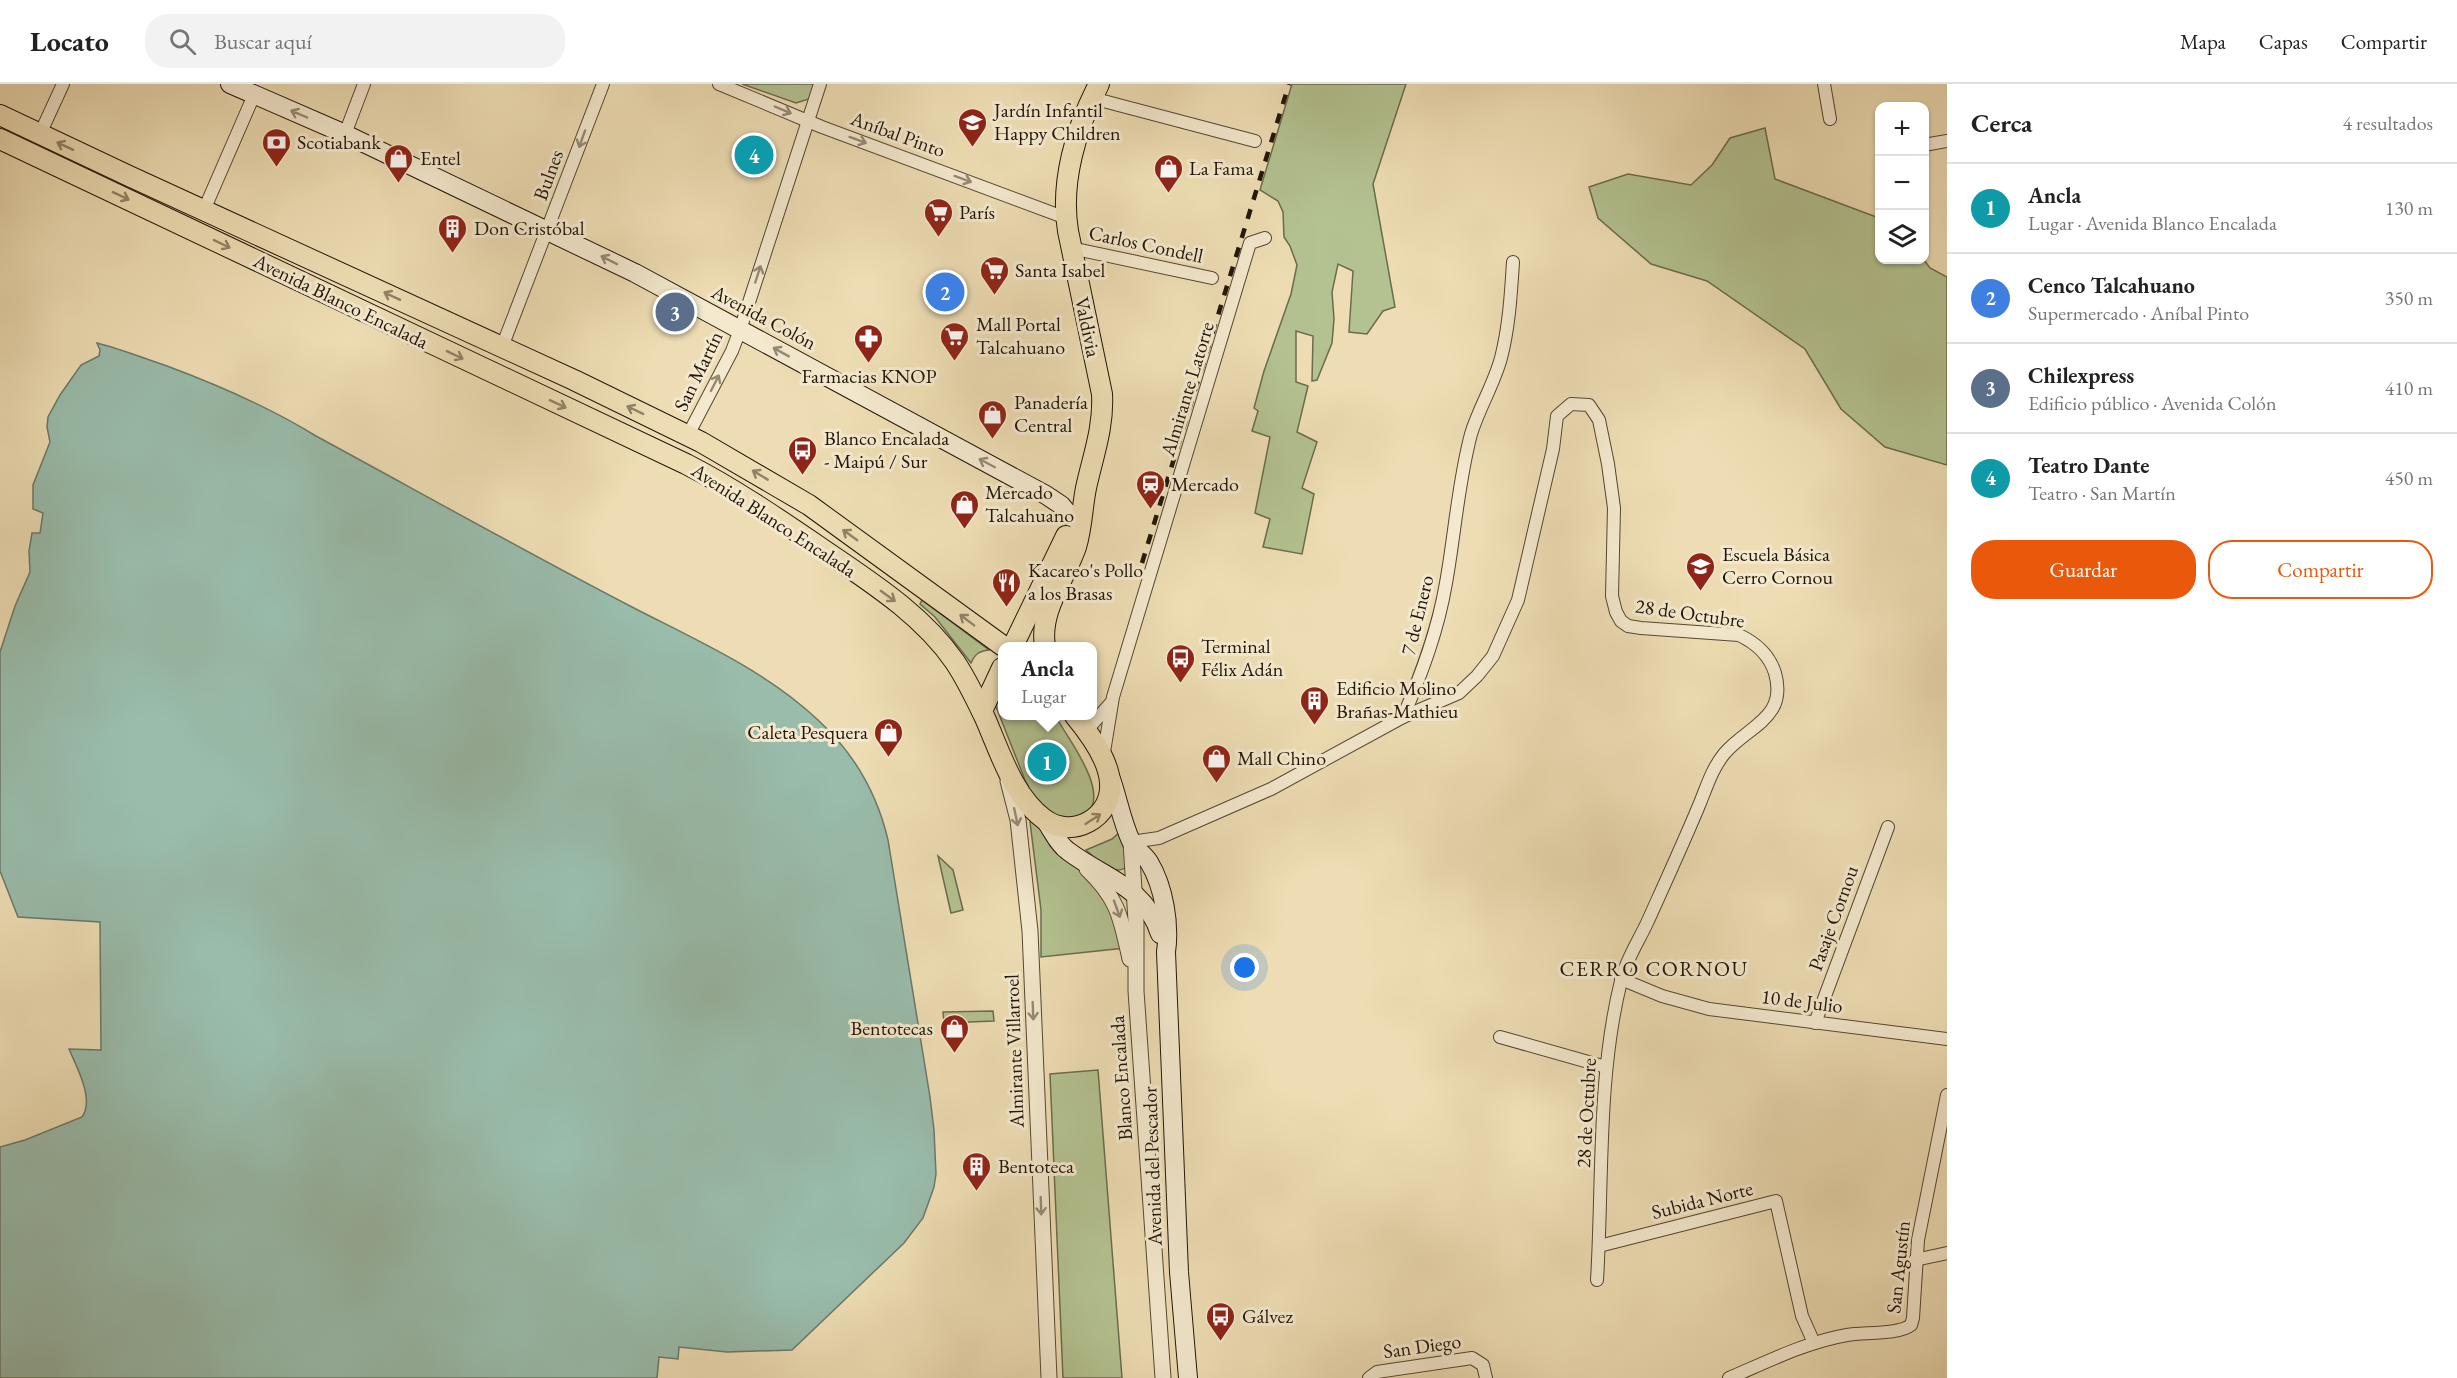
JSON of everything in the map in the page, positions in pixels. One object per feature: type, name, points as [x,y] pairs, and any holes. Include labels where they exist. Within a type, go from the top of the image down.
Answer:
[{"type":"main road","name":"Avenida Colón","points":[[230,84],[345,134],[548,230],[740,330],[1054,499],[1075,524]]},
{"type":"main road","name":"Valdivia","points":[[1044,642],[1043,634],[1047,615],[1075,549],[1075,524],[1102,421],[1102,394],[1066,218],[1067,176],[1095,91]]},
{"type":"main road","name":"Avenida Blanco Encalada","points":[[0,115],[688,435],[752,470],[809,506],[998,642]]},
{"type":"main road","points":[[40,134],[39,145],[43,159]]},
{"type":"main road","name":"Avenida Blanco Encalada","points":[[0,139],[658,451],[732,489],[834,556],[908,611],[945,649],[969,685],[1003,760],[1023,796],[1045,820],[1065,849],[1141,898],[1153,915],[1166,952]]},
{"type":"main road","points":[[169,219],[204,210]]},
{"type":"main road","points":[[502,347],[500,364],[505,379]]},
{"type":"main road","points":[[658,451],[677,444],[688,435]]},
{"type":"main road","name":"Valdivia","points":[[1014,642],[1075,524]]},
{"type":"main road","points":[[982,711],[998,677]]},
{"type":"main road","points":[[1081,723],[1106,767],[1131,842]]},
{"type":"main road","points":[[1045,820],[1054,826],[1068,828],[1085,824],[1099,816],[1104,810],[1110,793],[1106,767]]},
{"type":"main road","name":"Avenida del Pescador","points":[[1131,842],[1146,858],[1160,888],[1167,930],[1179,1272],[1190,1374]]},
{"type":"street","points":[[40,134],[63,84]]},
{"type":"street","points":[[345,134],[364,84]]},
{"type":"street","name":"Bulnes","points":[[502,347],[603,84]]},
{"type":"street","name":"Aníbal Pinto","points":[[719,84],[808,121],[1066,218]]},
{"type":"street","name":"San Martín","points":[[688,435],[732,351],[740,330],[820,84]]},
{"type":"street","points":[[1824,84],[1830,119]]},
{"type":"street","points":[[1095,91],[1255,141]]},
{"type":"street","points":[[204,210],[255,95]]},
{"type":"street","points":[[1929,144],[1947,141]]},
{"type":"street","name":"Almirante Latorre","points":[[1106,767],[1113,697],[1250,243],[1264,238]]},
{"type":"street","name":"Carlos Condell","points":[[1071,248],[1212,278]]},
{"type":"street","name":"7 de Enero","points":[[1403,717],[1425,665],[1436,630],[1446,585],[1461,483],[1472,434],[1485,394],[1501,359],[1509,311],[1513,262]]},
{"type":"street","name":"28 de Octubre","points":[[1403,717],[1459,693],[1493,656],[1518,600],[1553,449],[1557,416],[1571,404],[1589,405],[1599,420],[1614,508],[1612,596],[1621,621],[1628,626],[1641,628],[1719,633],[1745,638],[1768,657],[1775,674],[1778,690],[1777,701],[1758,726],[1726,752],[1711,775],[1680,852],[1621,979],[1606,1067],[1597,1280]]},
{"type":"street","name":"Almirante Latorre","points":[[1097,716],[1102,714],[1113,697]]},
{"type":"street","points":[[1136,991],[1136,921],[1131,842],[1159,838],[1271,789],[1403,717]]},
{"type":"street","name":"Almirante Villarroel","points":[[1003,760],[1018,820],[1030,931],[1050,1378]]},
{"type":"street","name":"Pasaje Cornou","points":[[1815,1023],[1888,827]]},
{"type":"street","points":[[1065,849],[1105,887],[1112,897],[1121,922],[1136,991]]},
{"type":"street","name":"10 de Julio","points":[[1621,979],[1696,1007],[1947,1039]]},
{"type":"street","name":"Blanco Encalada","points":[[1136,991],[1164,1378]]},
{"type":"street","points":[[1500,1037],[1606,1067]]},
{"type":"street","name":"San Agustín","points":[[1729,1378],[1814,1343],[1852,1334],[1908,1328],[1913,1318],[1915,1260],[1947,1095]]},
{"type":"street","name":"Subida Norte","points":[[1599,1246],[1776,1201],[1802,1316],[1814,1343]]},
{"type":"street","points":[[1915,1260],[1947,1253]]},
{"type":"street","name":"San Diego","points":[[1369,1377],[1377,1372],[1472,1358],[1480,1361],[1486,1378]]},
{"type":"green space","points":[[742,84],[815,84],[809,99],[796,103]]},
{"type":"green space","points":[[1292,84],[1406,84],[1373,184],[1395,307],[1383,311],[1367,334],[1349,332],[1353,271],[1338,264],[1332,292],[1334,319],[1332,343],[1317,380],[1312,381],[1313,336],[1296,331],[1296,382],[1308,386],[1297,432],[1317,442],[1302,488],[1314,494],[1302,554],[1263,547],[1270,519],[1255,513],[1270,437],[1252,431],[1258,411],[1254,408],[1264,371],[1291,294],[1297,265],[1284,237],[1283,212],[1278,201],[1260,190]]},
{"type":"green space","points":[[1765,128],[1775,179],[1875,216],[1875,264],[1927,264],[1947,277],[1947,465],[1885,447],[1841,409],[1805,349],[1707,281],[1651,264],[1598,218],[1589,187],[1628,174],[1691,185],[1712,165],[1730,138]]},
{"type":"green space","points":[[922,600],[989,650],[978,654],[971,663],[935,617],[920,604]]},
{"type":"green space","points":[[1001,720],[1057,720],[1086,767],[1094,792],[1093,804],[1086,815],[1066,822],[1037,803],[1025,780]]},
{"type":"green space","points":[[1032,820],[1096,884],[1107,900],[1125,948],[1041,957],[1041,910],[1030,822]]},
{"type":"green space","points":[[1122,830],[1127,867],[1121,870],[1110,869],[1086,850],[1112,839]]},
{"type":"green space","points":[[938,856],[953,870],[963,910],[951,913]]},
{"type":"green space","points":[[993,1011],[994,1021],[944,1023],[943,1012]]},
{"type":"green space","points":[[1098,1070],[1122,1378],[1063,1378],[1050,1074]]},
{"type":"shaded area","points":[[97,343],[186,373],[262,406],[553,565],[729,657],[797,702],[831,733],[853,760],[871,790],[888,840],[930,1097],[936,1174],[923,1218],[904,1243],[792,1350],[727,1352],[679,1347],[678,1359],[659,1357],[657,1378],[0,1378],[0,1147],[25,1140],[82,1117],[85,1110],[85,1092],[80,1073],[69,1049],[101,1050],[100,922],[18,917],[0,871],[0,652],[15,606],[30,572],[29,551],[32,533],[40,533],[43,513],[33,509],[33,485],[50,442],[48,417],[81,365],[99,356],[100,350]]},
{"type":"railway","points":[[1142,563],[1289,84]]},
{"type":"place","name":"Jardín Infantil Happy Children","points":[[973,148]]},
{"type":"place","name":"Teatro Dante","points":[[754,155]]},
{"type":"place","name":"Scotiabank","points":[[276,168]]},
{"type":"place","name":"Entel","points":[[399,184]]},
{"type":"place","name":"La Fama","points":[[1168,194]]},
{"type":"place","name":"París","points":[[938,238]]},
{"type":"place","name":"Don Cristóbal","points":[[453,254]]},
{"type":"place","name":"Cenco Talcahuano","points":[[945,292]]},
{"type":"place","name":"Santa Isabel","points":[[994,296]]},
{"type":"place","name":"Chilexpress","points":[[675,312]]},
{"type":"place","name":"Mall Portal Talcahuano","points":[[955,362]]},
{"type":"place","name":"Farmacias KNOP","points":[[869,364]]},
{"type":"place","name":"Panadería Central","points":[[993,440]]},
{"type":"place","name":"Blanco Encalada - Maipú / Sur","points":[[803,476]]},
{"type":"place","name":"Mercado","points":[[1150,510]]},
{"type":"place","name":"Mercado Talcahuano","points":[[964,530]]},
{"type":"place","name":"Escuela Básica Cerro Cornou","points":[[1701,592]]},
{"type":"place","name":"Kacareo's Pollo a los Brasas","points":[[1007,608]]},
{"type":"place","name":"Terminal Félix Adán","points":[[1180,684]]},
{"type":"place","name":"Edificio Molino Brañas-Mathieu","points":[[1315,726]]},
{"type":"place","name":"Caleta Pesquera","points":[[889,758]]},
{"type":"place","name":"Ancla","points":[[1047,762]]},
{"type":"place","name":"Mall Chino","points":[[1216,784]]},
{"type":"place","name":"Bentotecas","points":[[954,1054]]},
{"type":"place","name":"Bentoteca","points":[[977,1192]]},
{"type":"place","name":"Gálvez","points":[[1221,1342]]},
{"type":"district","name":"CERRO CORNOU","points":[[1654,969]]}]
